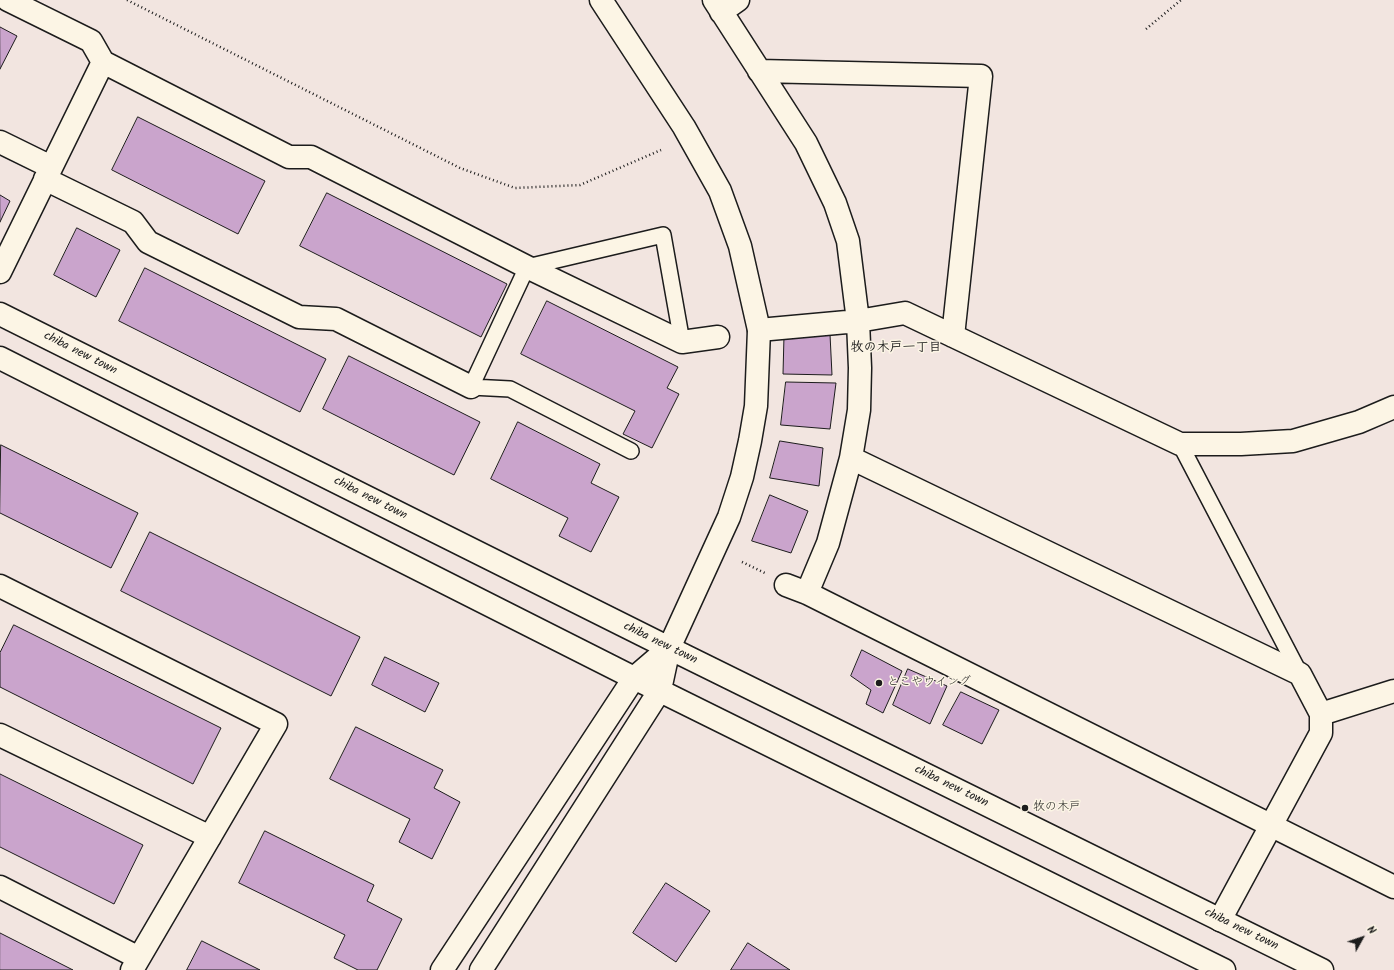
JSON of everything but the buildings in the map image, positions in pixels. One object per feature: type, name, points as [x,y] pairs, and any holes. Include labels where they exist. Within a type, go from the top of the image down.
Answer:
[{"type":"street","points":[[8,0],[92,41],[103,62],[289,157],[311,157],[527,267],[682,342],[718,337]]},
{"type":"street","points":[[481,970],[660,690],[669,648],[729,517],[742,477],[756,406],[759,330],[740,246],[720,191],[684,127],[601,0]]},
{"type":"street","points":[[724,4],[759,70],[806,143],[835,202],[848,241],[858,321],[860,368],[859,410],[851,458],[828,543],[807,594]]},
{"type":"street","points":[[0,272],[103,62]]},
{"type":"street","points":[[759,70],[980,76],[953,336]]},
{"type":"street","points":[[0,142],[48,173],[133,222],[148,242],[299,317],[336,319],[471,387]]},
{"type":"street","points":[[759,330],[858,321],[905,313],[1180,444],[1241,444],[1293,441],[1359,422],[1394,407]]},
{"type":"street","name":"chiba new town","points":[[0,314],[669,648],[1322,970]]},
{"type":"street","points":[[0,358],[634,678],[1224,970]]},
{"type":"street","points":[[851,458],[1300,674],[1321,714],[1321,733],[1220,920]]},
{"type":"street","points":[[786,585],[807,594],[1394,887]]},
{"type":"street","points":[[0,586],[276,724],[136,964],[0,886]]},
{"type":"street","points":[[442,970],[634,678],[669,648]]},
{"type":"street","points":[[1321,714],[1394,691]]},
{"type":"street","points":[[0,735],[210,837]]},
{"type":"lane","points":[[631,451],[510,389],[471,387],[527,267],[663,235],[682,342]]},
{"type":"lane","points":[[1180,444],[1300,674]]},
{"type":"path","points":[[127,0],[460,168],[515,188],[580,185],[661,150]]},
{"type":"path","points":[[1146,29],[1181,0]]},
{"type":"place","name":"とこやウイング","points":[[879,683]]},
{"type":"place","name":"牧の木戸","points":[[1025,808]]},
{"type":"district","name":"牧の木戸一丁目","points":[[896,349]]}]
